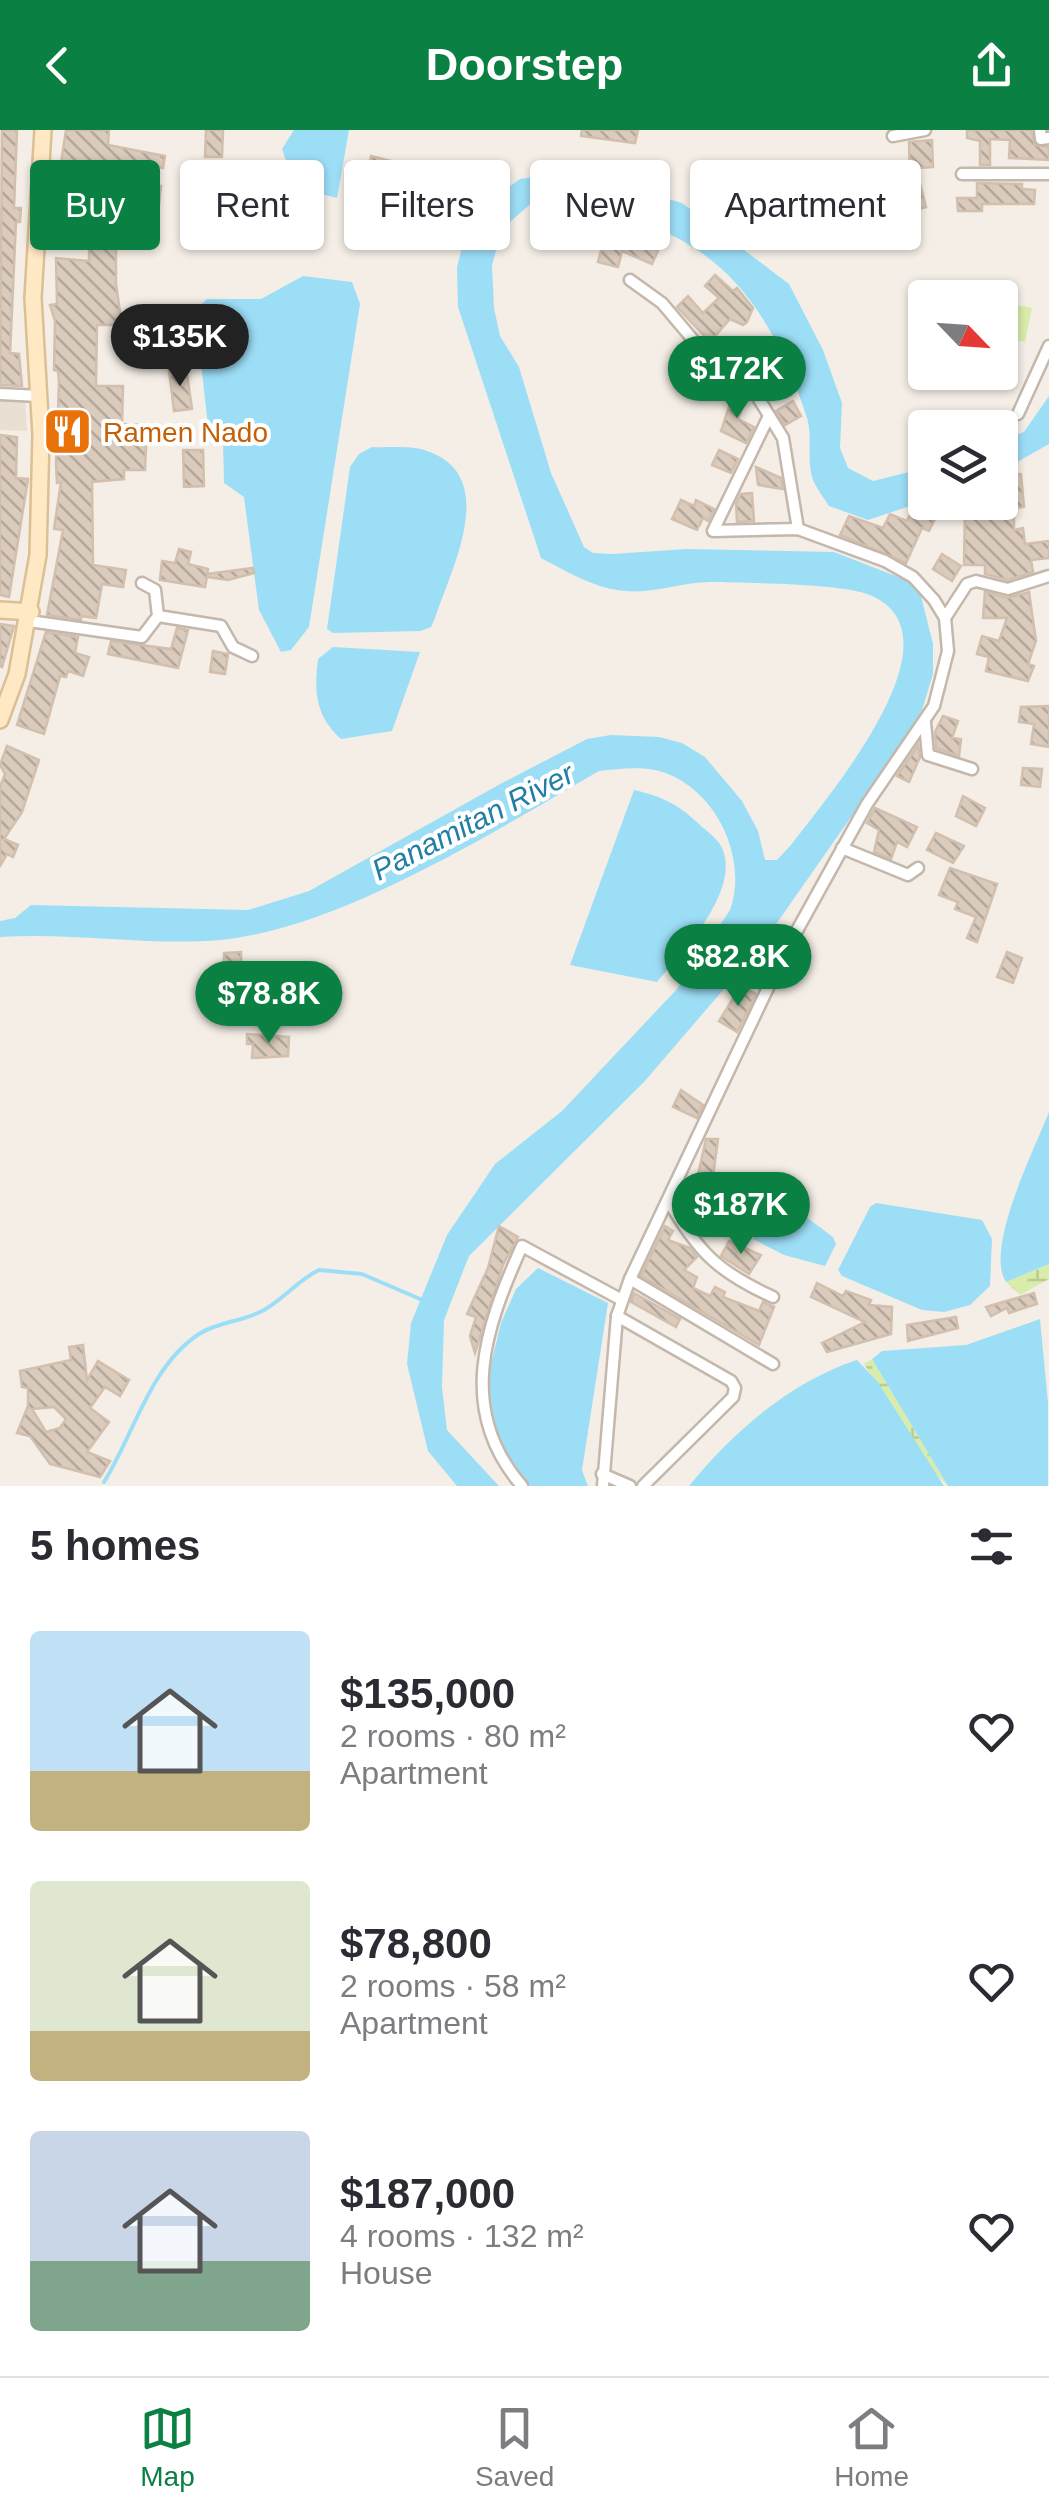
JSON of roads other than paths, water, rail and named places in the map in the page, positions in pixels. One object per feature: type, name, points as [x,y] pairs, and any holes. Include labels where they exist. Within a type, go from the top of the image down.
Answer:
[{"type":"main road","points":[[0,720],[30,617],[40,524],[33,298],[43,130]]},
{"type":"main road","points":[[0,610],[30,617]]},
{"type":"street","points":[[894,136],[925,130]]},
{"type":"street","points":[[1040,130],[1041,138],[1049,138]]},
{"type":"street","points":[[962,174],[1049,174]]},
{"type":"street","points":[[630,280],[662,303],[706,354],[744,374],[783,438],[798,529]]},
{"type":"street","points":[[1018,414],[1049,346]]},
{"type":"street","points":[[0,394],[39,396]]},
{"type":"street","points":[[769,416],[714,531],[798,529],[885,561],[913,577],[945,618]]},
{"type":"street","points":[[630,1486],[602,1480],[617,1316],[630,1279],[748,1026],[842,848],[924,722],[944,680],[945,618],[967,584],[976,581],[1008,589],[1049,576]]},
{"type":"street","points":[[30,617],[142,637],[158,616],[155,590],[142,583]]},
{"type":"street","points":[[158,616],[221,626],[233,647],[252,656]]},
{"type":"street","points":[[924,722],[928,756],[972,769]]},
{"type":"street","points":[[842,848],[893,873],[908,875],[918,868]]},
{"type":"street","points":[[668,1200],[699,1250],[717,1267],[772,1297]]},
{"type":"street","points":[[522,1486],[497,1451],[485,1422],[480,1379],[504,1287],[522,1246],[622,1300]]},
{"type":"street","points":[[630,1279],[772,1364]]},
{"type":"street","points":[[617,1316],[731,1380],[736,1388],[733,1398],[643,1486]]},
{"type":"water","points":[[294,130],[349,130],[337,198],[324,195],[324,160],[286,160],[282,149]]},
{"type":"water","points":[[530,178],[530,204],[510,222],[510,186]]},
{"type":"water","points":[[670,199],[690,209],[690,246],[670,235]]},
{"type":"water","name":"Panamitan River","points":[[461,250],[496,250],[492,265],[500,336],[519,367],[551,473],[584,547],[593,553],[612,554],[687,549],[834,552],[906,580],[921,596],[933,644],[933,674],[919,720],[760,947],[644,1082],[469,1256],[444,1320],[442,1387],[447,1430],[499,1486],[457,1486],[428,1451],[407,1364],[411,1323],[447,1235],[495,1164],[562,1111],[677,989],[730,910],[735,891],[731,850],[714,813],[701,797],[660,771],[599,771],[415,874],[365,898],[266,932],[193,941],[0,937],[0,921],[15,918],[31,905],[248,910],[309,891],[587,739],[611,735],[659,737],[682,743],[705,757],[742,801],[758,831],[765,860],[777,860],[857,756],[897,680],[904,645],[896,616],[870,595],[816,586],[710,582],[647,591],[615,590],[582,579],[541,558],[458,307],[457,267]]},
{"type":"water","points":[[696,250],[744,250],[789,284],[823,350],[842,403],[840,448],[848,468],[873,481],[908,472],[908,507],[868,520],[829,506],[813,480],[809,425],[788,367],[766,324],[740,288]]},
{"type":"water","points":[[303,276],[352,282],[360,304],[309,627],[291,650],[281,652],[259,610],[244,497],[224,483],[223,440],[208,426],[195,310],[207,299],[261,299]]},
{"type":"water","points":[[1049,396],[1049,444],[1018,462],[1018,434],[1024,432]]},
{"type":"water","points":[[372,447],[427,451],[449,463],[462,481],[465,526],[459,550],[431,627],[421,631],[333,633],[327,629],[350,467],[359,454]]},
{"type":"water","points":[[333,647],[420,652],[392,731],[341,739],[332,730],[318,702],[317,671],[318,659]]},
{"type":"water","points":[[634,790],[685,812],[718,842],[726,865],[724,882],[706,920],[657,982],[570,965]]},
{"type":"water","points":[[1049,1112],[1049,1264],[1006,1282],[1001,1247],[1006,1223]]},
{"type":"water","points":[[786,1202],[833,1237],[836,1244],[825,1266],[784,1255],[753,1239],[769,1208]]},
{"type":"water","points":[[876,1203],[982,1220],[992,1239],[990,1286],[970,1305],[944,1312],[922,1310],[842,1276],[838,1270],[870,1207]]},
{"type":"water","points":[[538,1268],[608,1303],[582,1470],[588,1486],[530,1486],[499,1450],[487,1380],[501,1323],[516,1289]]},
{"type":"water","points":[[1040,1319],[1048,1403],[1048,1486],[948,1486],[872,1359],[882,1351],[966,1345]]},
{"type":"water","points":[[857,1360],[877,1381],[944,1486],[689,1486],[764,1411],[809,1381]]},
{"type":"waterway","points":[[104,1482],[155,1382],[182,1348],[199,1334],[264,1310],[319,1270],[362,1274],[427,1302]]},
{"type":"place","name":"Ramen Nado","points":[[68,432]]}]
